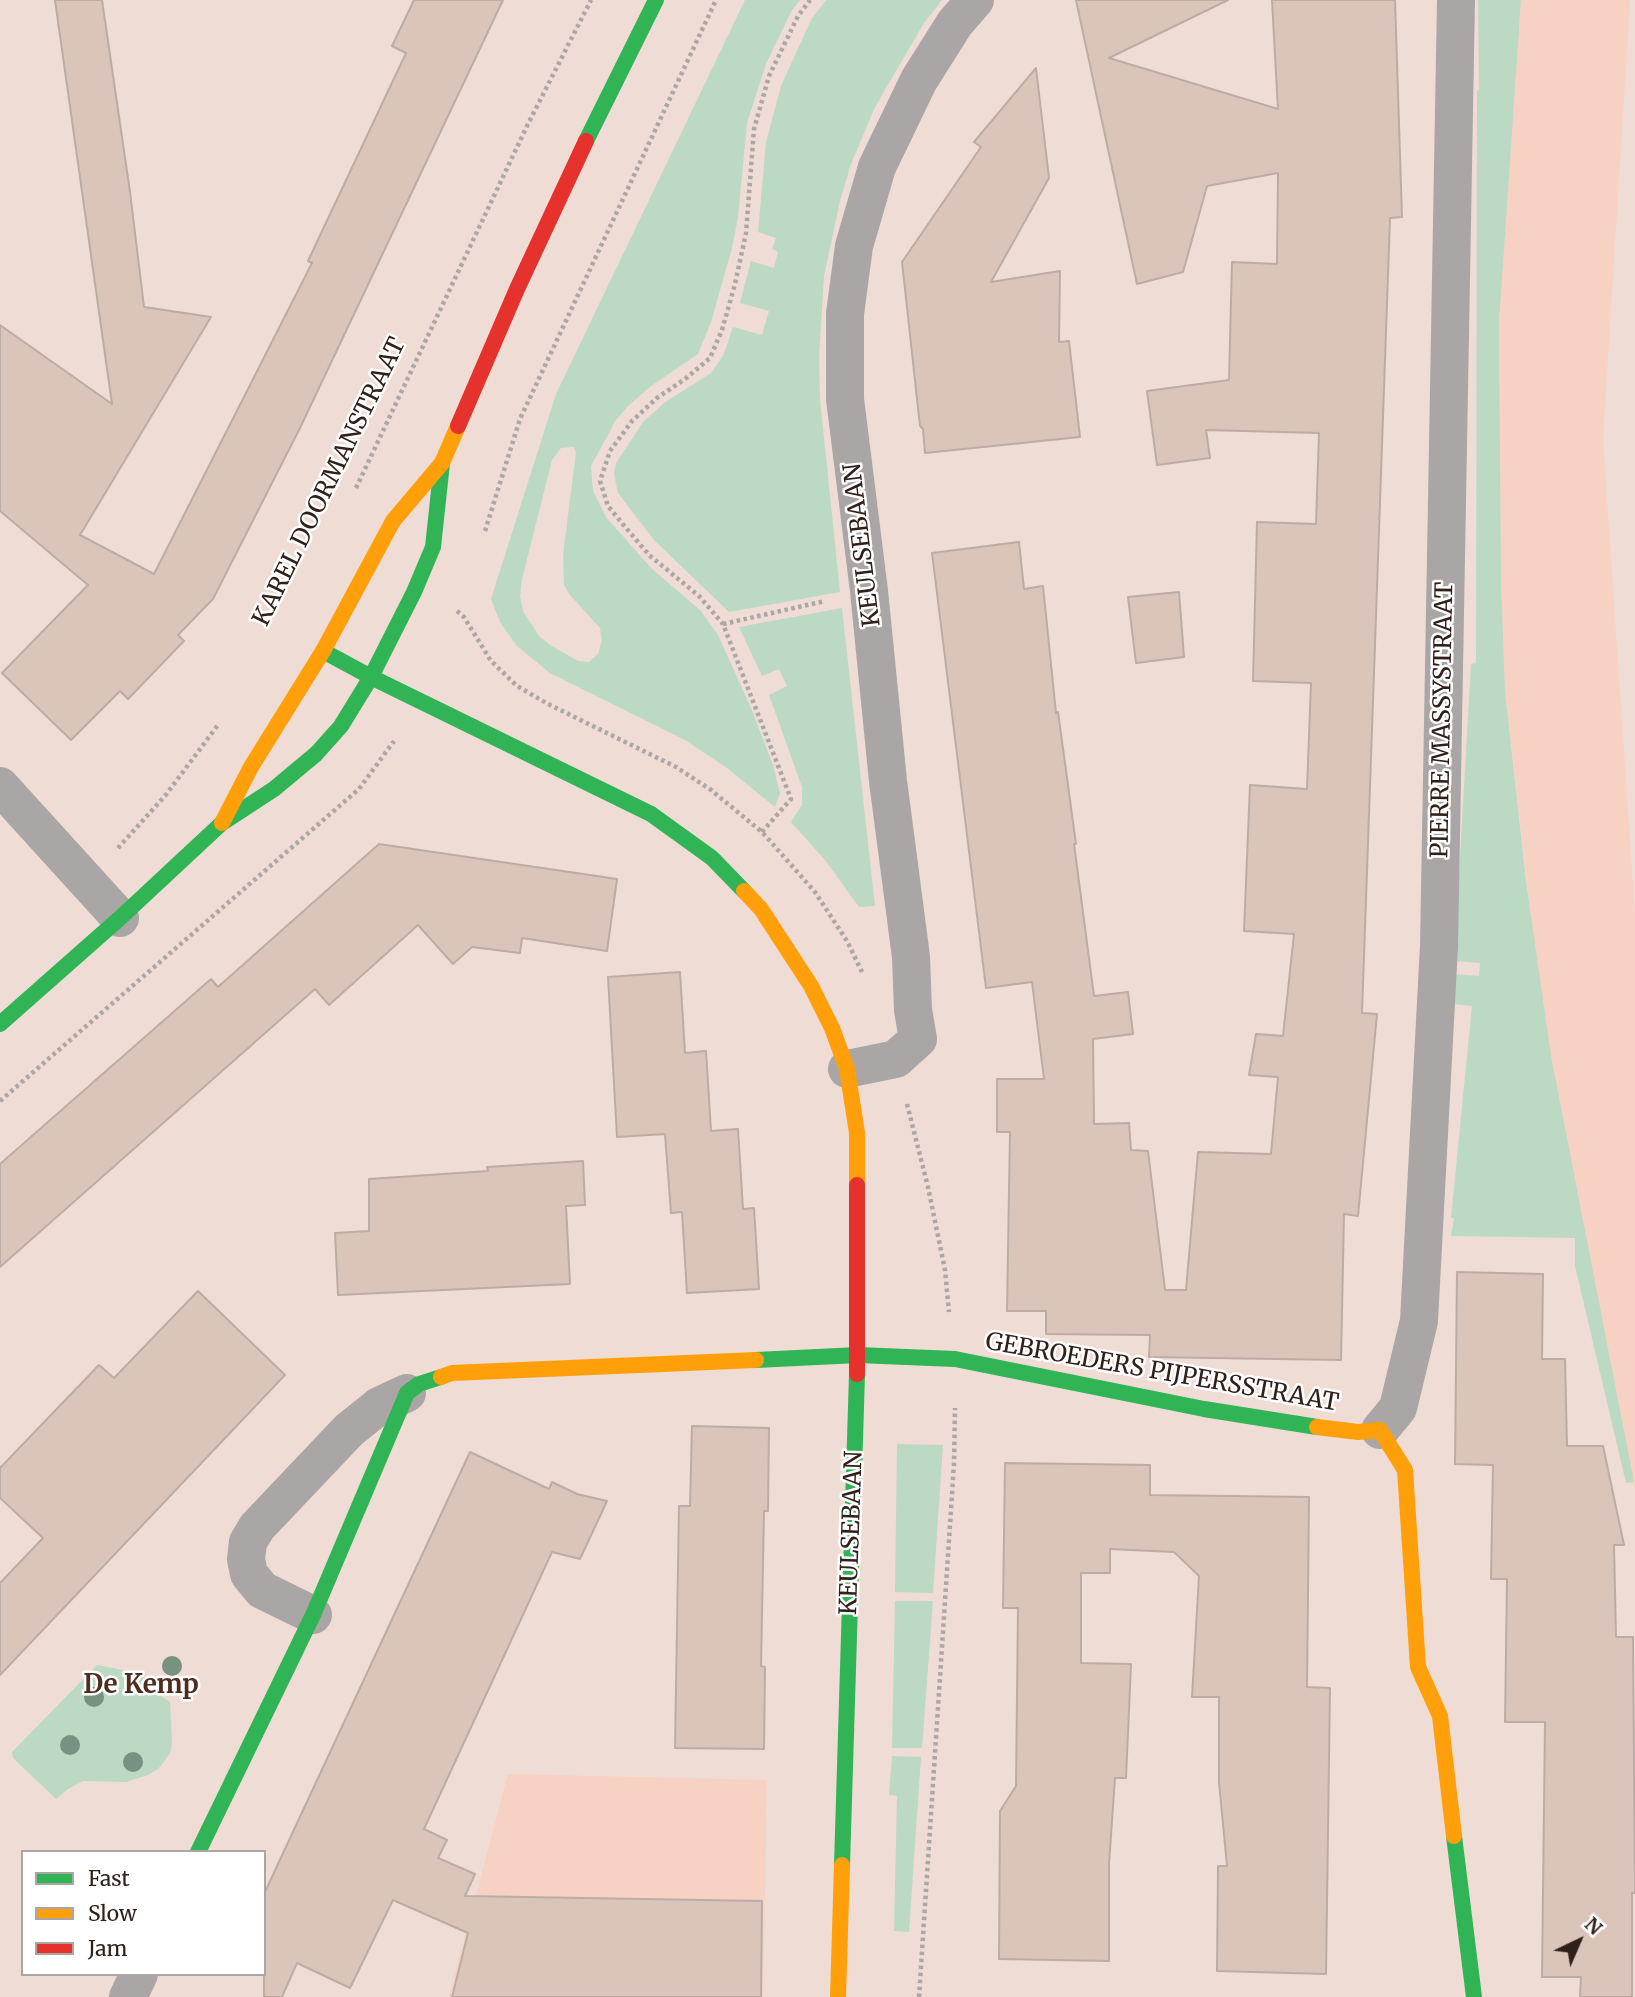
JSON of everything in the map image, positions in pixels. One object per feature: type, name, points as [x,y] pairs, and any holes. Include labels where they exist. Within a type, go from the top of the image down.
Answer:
[{"type":"street","points":[[222,823],[251,767],[323,651],[393,521],[442,463],[517,289],[656,0]]},
{"type":"street","name":"KEULSEBAAN","points":[[896,1059],[918,1039],[911,957],[888,781],[869,591],[845,399],[845,314],[854,246],[877,167],[919,80],[955,23],[975,0]]},
{"type":"street","name":"PIERRE MASSYSTRAAT","points":[[1380,1430],[1398,1408],[1419,1321],[1439,946],[1456,0]]},
{"type":"street","points":[[0,1024],[222,823],[274,789],[316,754],[341,726],[371,677],[414,592],[433,547],[442,463]]},
{"type":"street","name":"KEULSEBAAN","points":[[323,651],[650,814],[712,858],[761,909],[811,986],[848,1069],[857,1133],[858,1355],[838,1997]]},
{"type":"street","points":[[0,786],[120,918]]},
{"type":"street","points":[[848,1069],[896,1059]]},
{"type":"street","name":"GEBROEDERS PIJPERSSTRAAT","points":[[407,1393],[419,1384],[452,1373],[858,1355],[955,1359],[1204,1409],[1358,1432],[1380,1430]]},
{"type":"street","points":[[313,1615],[262,1590],[250,1574],[246,1559],[248,1542],[257,1527],[349,1430],[379,1406],[407,1393]]},
{"type":"street","points":[[199,1850],[313,1615],[407,1393]]},
{"type":"street","points":[[1380,1430],[1405,1470],[1418,1667],[1440,1716],[1474,1997]]},
{"type":"street","points":[[128,1997],[138,1976]]},
{"type":"path","name":"KAREL DOORMANSTRAAT","points":[[353,494],[527,125],[591,0]]},
{"type":"path","points":[[762,832],[791,799],[723,624],[699,596],[649,555],[608,506],[600,481],[610,451],[632,421],[657,398],[710,358],[722,330],[746,233],[754,129],[769,76],[798,16],[810,0]]},
{"type":"path","points":[[723,624],[869,591]]},
{"type":"path","points":[[86,883],[165,796],[220,722]]},
{"type":"path","points":[[896,1059],[928,1187],[945,1270],[955,1359],[954,1464],[919,1997]]},
{"type":"shaded area","points":[[1521,0],[1630,0],[1603,440],[1635,915],[1635,1489],[1578,1238],[1567,1230],[1505,691],[1501,582],[1499,323]]},
{"type":"shaded area","points":[[508,1774],[767,1780],[763,1997],[449,1997]]},
{"type":"green space","points":[[745,0],[800,0],[792,10],[766,64],[747,123],[738,217],[732,248],[711,322],[698,354],[651,386],[627,407],[616,420],[591,466],[593,491],[606,517],[651,568],[701,611],[718,635],[773,765],[780,793],[775,807],[727,768],[685,740],[550,673],[517,646],[500,622],[491,599],[556,394]],"holes":[[[574,447],[576,452],[563,555],[564,585],[600,628],[602,641],[598,654],[589,662],[578,661],[539,636],[523,611],[520,596],[552,460],[561,448]]]},
{"type":"green space","points":[[826,0],[942,0],[924,23],[875,107],[851,164],[824,276],[819,358],[820,399],[840,592],[729,612],[654,540],[618,493],[614,474],[616,463],[643,422],[664,403],[711,373],[723,356],[733,327],[762,335],[769,311],[740,303],[751,261],[774,268],[778,252],[772,249],[776,238],[758,232],[766,142],[781,86],[811,20]]},
{"type":"green space","points":[[1478,0],[1521,0],[1499,323],[1501,582],[1505,691],[1526,881],[1551,1056],[1634,1482],[1626,1483],[1575,1266],[1575,1238],[1451,1236],[1472,1006],[1450,1004],[1453,974],[1479,976],[1480,963],[1454,961],[1471,664],[1476,663]]},
{"type":"green space","points":[[842,608],[875,906],[859,907],[825,860],[791,822],[802,805],[802,787],[769,695],[787,686],[779,669],[762,676],[739,627]]},
{"type":"green space","points":[[897,1444],[943,1445],[933,1593],[895,1592]]},
{"type":"green space","points":[[895,1601],[933,1601],[922,1748],[892,1748]]},
{"type":"green space","points":[[97,1665],[144,1674],[153,1691],[170,1702],[171,1750],[158,1769],[148,1775],[126,1782],[83,1781],[56,1799],[13,1758],[12,1752]]},
{"type":"green space","points":[[892,1756],[921,1757],[909,1932],[894,1931],[897,1796],[889,1795]]},
{"type":"building","points":[[55,0],[102,0],[144,307],[211,317],[80,535],[154,574],[312,263],[308,261],[406,53],[392,46],[414,0],[503,0],[300,428],[213,599],[178,635],[184,641],[128,699],[120,691],[71,740],[2,673],[88,585],[0,511],[0,325],[112,404]]},
{"type":"building","points":[[1076,0],[1228,0],[1109,58],[1278,109],[1272,0],[1395,0],[1402,217],[1390,218],[1362,1013],[1377,1014],[1358,1216],[1344,1214],[1341,1360],[1149,1357],[1150,1335],[1046,1334],[1046,1311],[1007,1311],[1010,1132],[997,1132],[997,1079],[1044,1079],[1032,982],[986,988],[932,553],[1019,542],[1024,589],[1043,586],[1056,713],[1058,712],[1076,844],[1094,996],[1128,992],[1133,1034],[1093,1039],[1094,1124],[1129,1123],[1131,1150],[1148,1151],[1165,1290],[1186,1290],[1198,1152],[1271,1154],[1278,1077],[1249,1075],[1256,1034],[1283,1036],[1294,934],[1244,931],[1250,785],[1307,789],[1311,683],[1253,681],[1257,522],[1316,524],[1319,433],[1206,430],[1210,458],[1157,465],[1147,391],[1229,380],[1232,262],[1277,264],[1278,173],[1207,186],[1183,272],[1137,284]]},
{"type":"building","points":[[1036,68],[1049,178],[991,282],[1060,271],[1059,342],[1069,341],[1080,437],[925,453],[902,262],[981,147],[974,142]]},
{"type":"building","points":[[1179,592],[1184,657],[1136,663],[1128,597]]},
{"type":"building","points":[[379,844],[617,879],[607,951],[522,938],[520,953],[472,947],[453,964],[418,925],[329,1005],[315,989],[0,1267],[0,1164],[211,979],[218,987]]},
{"type":"building","points":[[680,972],[685,1053],[706,1051],[711,1131],[738,1129],[743,1209],[754,1208],[759,1289],[687,1293],[682,1212],[671,1213],[665,1134],[617,1137],[608,977]]},
{"type":"building","points":[[583,1161],[585,1205],[566,1206],[570,1284],[338,1295],[335,1233],[369,1231],[369,1179]]},
{"type":"building","points":[[1457,1272],[1543,1274],[1542,1359],[1565,1359],[1567,1446],[1603,1446],[1624,1545],[1614,1545],[1616,1637],[1633,1637],[1635,1893],[1632,1893],[1632,1997],[1580,1997],[1581,1977],[1542,1977],[1545,1722],[1505,1722],[1507,1579],[1491,1579],[1493,1465],[1455,1464]]},
{"type":"building","points":[[198,1291],[285,1375],[0,1675],[0,1583],[43,1538],[0,1498],[0,1468],[99,1365],[114,1378]]},
{"type":"building","points":[[692,1426],[769,1428],[768,1511],[764,1511],[761,1666],[765,1667],[764,1749],[675,1748],[679,1506],[690,1506]]},
{"type":"building","points":[[470,1452],[549,1489],[552,1482],[577,1494],[607,1501],[580,1559],[552,1552],[424,1829],[447,1840],[438,1858],[475,1874],[465,1896],[762,1901],[761,1997],[452,1997],[468,1933],[393,1900],[350,1988],[297,1963],[282,1997],[264,1997],[266,1890]]},
{"type":"building","points":[[1005,1463],[1150,1465],[1150,1495],[1309,1497],[1307,1687],[1330,1688],[1326,1974],[1217,1971],[1218,1866],[1227,1866],[1219,1782],[1219,1697],[1192,1697],[1199,1576],[1174,1552],[1110,1549],[1110,1573],[1081,1573],[1081,1663],[1131,1664],[1126,1778],[1115,1778],[1109,1864],[1109,1961],[999,1959],[1000,1811],[1016,1786],[1018,1608],[1003,1608]]},
{"type":"traffic: fast","points":[[586,141],[656,0]]},
{"type":"traffic: fast","points":[[0,1024],[222,823],[274,789],[316,754],[341,726],[371,677],[414,592],[433,547],[442,463]]},
{"type":"traffic: fast","points":[[323,651],[651,814],[712,858],[744,891]]},
{"type":"traffic: fast","points":[[756,1360],[858,1355],[955,1359],[1204,1409],[1317,1427]]},
{"type":"traffic: fast","points":[[842,1865],[857,1374]]},
{"type":"traffic: fast","points":[[199,1850],[313,1615],[407,1393],[419,1384],[441,1377]]},
{"type":"traffic: fast","points":[[1454,1836],[1474,1997]]},
{"type":"traffic: slow","points":[[222,823],[251,767],[323,651],[393,521],[442,463],[458,426]]},
{"type":"traffic: slow","points":[[744,891],[761,909],[811,986],[832,1028],[847,1069],[857,1133],[857,1185]]},
{"type":"traffic: slow","points":[[441,1377],[452,1373],[756,1360]]},
{"type":"traffic: slow","points":[[1317,1427],[1358,1432],[1380,1430],[1405,1470],[1418,1667],[1440,1716],[1454,1836]]},
{"type":"traffic: slow","points":[[838,1997],[842,1865]]},
{"type":"traffic: jam","points":[[458,426],[517,289],[586,141]]},
{"type":"traffic: jam","points":[[857,1185],[857,1374]]},
{"type":"district","name":"De Kemp","points":[[141,1686]]}]
